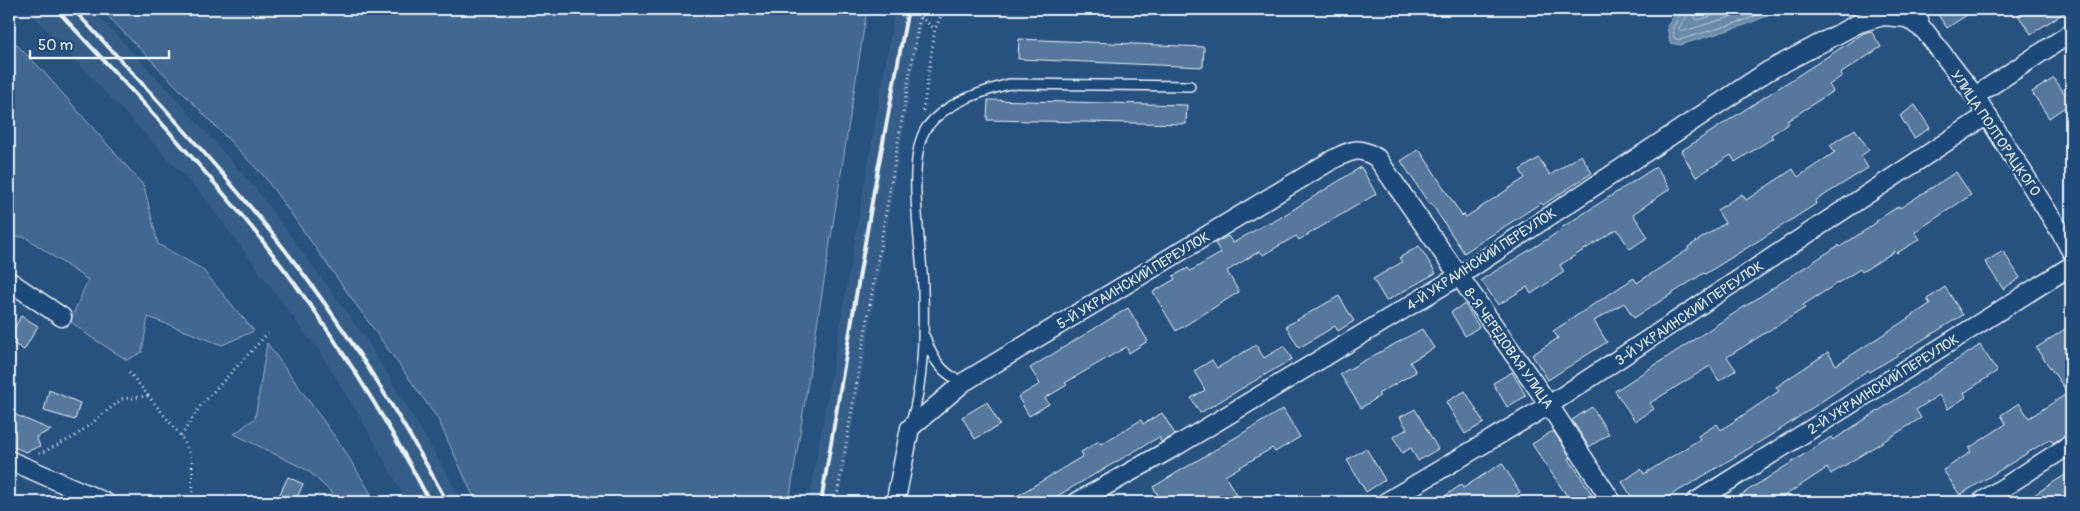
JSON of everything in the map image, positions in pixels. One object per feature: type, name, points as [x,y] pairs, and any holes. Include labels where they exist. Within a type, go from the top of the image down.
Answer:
[{"type":"street","name":"УЛИЦА ПОЛТОРАЦКОГО","points":[[1883,16],[1906,18],[1925,31],[1975,96],[2066,229],[2071,251]]},
{"type":"street","name":"4-Й УКРАИНСКИЙ ПЕРЕУЛОК","points":[[1077,502],[1178,445],[1459,276],[1768,71],[1859,23],[1883,16]]},
{"type":"street","points":[[1975,96],[2071,33]]},
{"type":"street","name":"3-Й УКРАИНСКИЙ ПЕРЕУЛОК","points":[[1386,502],[1549,405],[1987,115]]},
{"type":"street","name":"8-Я ЧЕРЕДОВАЯ УЛИЦА","points":[[1365,150],[1377,158],[1549,405],[1612,502]]},
{"type":"street","name":"5-Й УКРАИНСКИЙ ПЕРЕУЛОК","points":[[910,428],[964,382],[1332,160],[1350,151],[1365,150]]},
{"type":"street","name":"2-Й УКРАИНСКИЙ ПЕРЕУЛОК","points":[[1695,502],[2071,266]]},
{"type":"street","points":[[9,281],[62,317]]},
{"type":"street","points":[[897,502],[910,428]]},
{"type":"street","points":[[1980,502],[2071,444]]},
{"type":"street","points":[[12,462],[105,502]]},
{"type":"lane","points":[[1922,9],[1925,31]]},
{"type":"lane","points":[[910,428],[917,405],[923,332],[923,286],[916,195],[917,156],[926,129],[933,120],[945,110],[980,92],[1010,84],[1190,86]]},
{"type":"lane","points":[[923,332],[931,355],[946,374],[964,382]]},
{"type":"path","points":[[836,502],[921,9]]},
{"type":"path","points":[[923,117],[935,29],[942,14],[952,9]]},
{"type":"path","points":[[1046,9],[1059,10]]},
{"type":"path","points":[[920,17],[935,29]]},
{"type":"path","points":[[181,436],[200,405],[268,333]]},
{"type":"path","points":[[129,372],[181,436],[192,460],[192,498],[190,502]]},
{"type":"path","points":[[12,462],[49,450],[74,437],[122,399],[148,396]]},
{"type":"shaded area","points":[[27,9],[91,9],[162,83],[255,188],[365,337],[448,475],[462,502],[407,502],[367,429],[323,357],[203,196]]},
{"type":"shaded area","points":[[101,9],[867,9],[789,502],[476,502],[438,419],[264,176]]},
{"type":"shaded area","points":[[895,9],[924,9],[859,392],[838,502],[809,502]]},
{"type":"shaded area","points":[[1271,9],[1431,9],[1421,10]]},
{"type":"shaded area","points":[[9,37],[42,70],[144,186],[158,244],[202,269],[254,331],[222,345],[148,317],[142,352],[127,360],[89,336],[70,321],[88,280],[25,237],[9,237]]},
{"type":"shaded area","points":[[267,343],[343,448],[376,502],[342,502],[307,470],[234,434],[255,418]]},
{"type":"water","points":[[1679,9],[1800,9],[1781,10],[1745,25],[1680,45],[1670,43],[1667,26]]},
{"type":"building","points":[[1934,9],[1976,9],[1947,28]]},
{"type":"building","points":[[2027,9],[2070,9],[2031,34],[2018,15]]},
{"type":"building","points":[[1871,31],[1881,47],[1840,74],[1842,76],[1829,85],[1833,91],[1787,121],[1789,123],[1771,135],[1773,138],[1735,162],[1731,155],[1696,177],[1681,151],[1864,33]]},
{"type":"building","points":[[1019,39],[1204,47],[1203,67],[1018,59]]},
{"type":"building","points":[[2054,78],[2071,103],[2049,118],[2032,92]]},
{"type":"building","points":[[988,100],[1187,105],[1186,124],[987,120]]},
{"type":"building","points":[[1915,105],[1930,128],[1914,138],[1900,116]]},
{"type":"building","points":[[1855,129],[1869,150],[1861,156],[1868,168],[1815,201],[1816,204],[1634,318],[1624,303],[1594,321],[1607,342],[1548,380],[1532,355],[1558,338],[1553,331],[1634,278],[1637,283],[1725,223],[1717,210],[1742,194],[1746,200],[1793,169],[1798,177],[1835,152],[1830,145]]},
{"type":"building","points":[[1419,149],[1462,216],[1464,214],[1466,217],[1525,178],[1520,170],[1539,158],[1550,175],[1581,155],[1592,173],[1543,205],[1541,203],[1464,253],[1401,161]]},
{"type":"building","points":[[1361,167],[1376,194],[1299,240],[1296,236],[1263,255],[1260,251],[1227,271],[1239,292],[1176,331],[1153,292],[1175,279],[1173,276],[1188,268],[1190,271],[1221,253],[1215,243],[1228,236],[1233,243],[1269,222],[1270,224]]},
{"type":"building","points":[[1656,167],[1670,189],[1633,214],[1648,237],[1630,249],[1617,229],[1560,265],[1564,272],[1531,294],[1527,287],[1498,305],[1481,280],[1549,238],[1561,228]]},
{"type":"building","points":[[1956,172],[1971,195],[1915,232],[1920,239],[1897,253],[1895,251],[1862,272],[1860,269],[1803,305],[1805,308],[1727,357],[1736,370],[1719,381],[1710,366],[1650,403],[1654,409],[1635,421],[1615,391],[1839,245],[1840,247],[1899,206],[1900,208]]},
{"type":"building","points":[[1419,246],[1436,273],[1386,301],[1373,279],[1402,262],[1399,258]]},
{"type":"building","points":[[2003,251],[2020,278],[2003,289],[1985,262]]},
{"type":"building","points":[[1945,287],[1963,315],[1870,372],[1868,370],[1781,429],[1680,490],[1658,502],[1635,502],[1622,482],[1641,469],[1644,474],[1700,439],[1698,436],[1717,424],[1721,430],[1779,391],[1776,387],[1828,352],[1836,365],[1930,304],[1927,299]]},
{"type":"building","points":[[1339,296],[1354,321],[1338,331],[1335,326],[1299,348],[1286,326]]},
{"type":"building","points":[[1465,304],[1479,327],[1465,336],[1451,312]]},
{"type":"building","points":[[1128,308],[1148,341],[1129,353],[1126,347],[1065,383],[1067,385],[1045,398],[1049,404],[1029,416],[1018,397],[1040,384],[1030,368]]},
{"type":"building","points":[[21,316],[38,326],[24,350],[9,341]]},
{"type":"building","points":[[1422,329],[1434,348],[1410,362],[1416,372],[1378,394],[1380,396],[1361,408],[1340,374]]},
{"type":"building","points":[[2065,329],[2071,339],[2071,432],[2053,443],[2050,439],[1960,495],[1943,470],[1971,452],[1969,448],[2006,424],[2001,415],[2019,403],[2029,418],[2068,393],[2036,348]]},
{"type":"building","points":[[1256,345],[1264,358],[1284,346],[1292,359],[1200,413],[1191,398],[1205,390],[1194,371],[1212,360],[1217,368]]},
{"type":"building","points":[[1980,345],[1997,371],[1964,393],[1966,397],[1948,409],[1939,395],[1916,410],[1921,418],[1831,474],[1827,468],[1775,502],[1730,502],[1831,437],[1833,440]]},
{"type":"building","points":[[1512,372],[1526,396],[1507,407],[1493,383]]},
{"type":"building","points":[[49,390],[80,403],[75,420],[44,411]]},
{"type":"building","points":[[1465,391],[1484,423],[1465,434],[1446,402]]},
{"type":"building","points":[[987,402],[1000,425],[975,439],[962,417]]},
{"type":"building","points":[[1592,407],[1609,434],[1589,447],[1572,420]]},
{"type":"building","points":[[1283,409],[1300,437],[1275,452],[1272,448],[1225,476],[1241,502],[1162,502],[1153,487]]},
{"type":"building","points":[[1415,409],[1438,449],[1418,461],[1411,448],[1402,453],[1393,437],[1407,429],[1400,417]]},
{"type":"building","points":[[9,412],[51,430],[36,437],[40,446],[26,452],[9,445]]},
{"type":"building","points":[[1162,413],[1175,434],[1173,436],[1161,442],[1159,437],[1047,502],[1007,502],[1083,456],[1081,452],[1099,441],[1101,444],[1141,420],[1143,424]]},
{"type":"building","points":[[1554,432],[1597,502],[1571,502],[1532,444]]},
{"type":"building","points":[[1366,448],[1385,480],[1366,492],[1347,460]]},
{"type":"building","points":[[1502,463],[1520,492],[1505,502],[1436,502],[1461,485],[1463,488]]},
{"type":"building","points":[[2071,471],[2071,502],[2023,502]]},
{"type":"building","points":[[288,477],[303,484],[295,502],[276,502]]},
{"type":"railway","points":[[56,9],[181,145],[278,261],[348,361],[391,431],[430,502]]},
{"type":"railway","points":[[73,9],[193,140],[288,254],[361,357],[406,429],[447,502]]},
{"type":"railway","points":[[821,502],[874,190],[908,9]]}]
